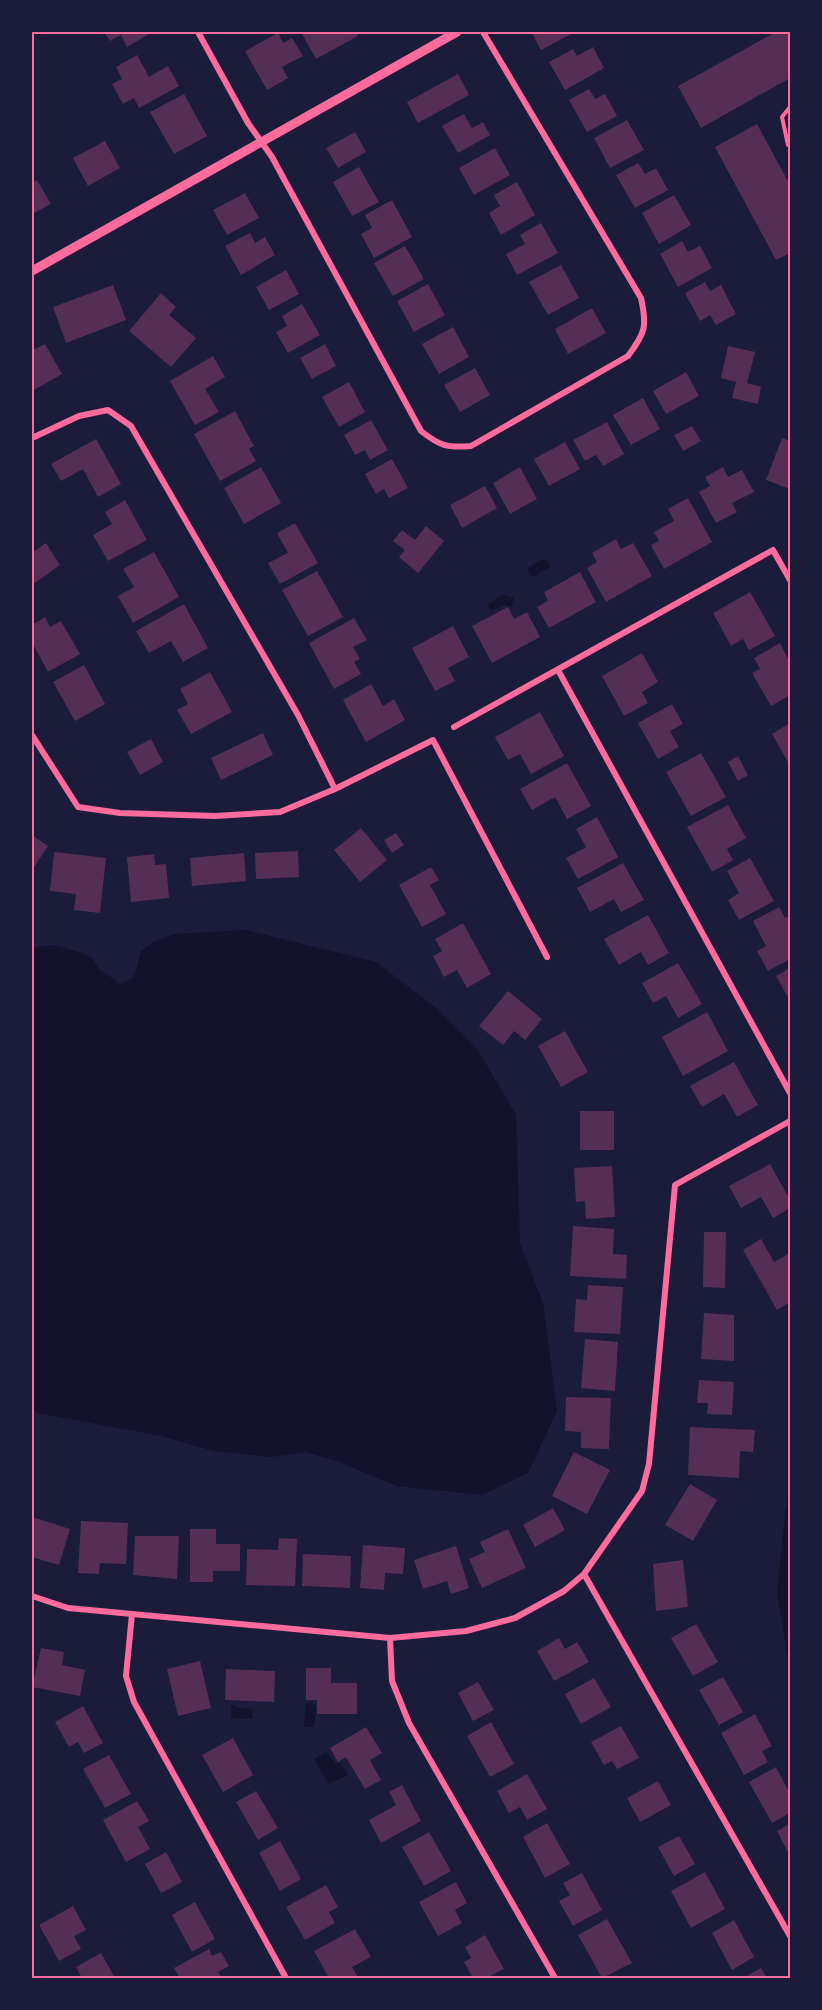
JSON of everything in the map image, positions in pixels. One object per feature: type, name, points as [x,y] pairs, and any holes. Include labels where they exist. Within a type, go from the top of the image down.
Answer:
[{"type":"street","points":[[198,32],[248,123],[273,157],[421,431],[433,441],[451,447],[471,446],[628,356],[640,340],[646,320],[640,298],[483,32]]},
{"type":"street","points":[[32,271],[457,32]]},
{"type":"street","points":[[32,438],[79,416],[108,410],[130,426],[298,715],[335,789]]},
{"type":"street","points":[[454,727],[773,550],[790,580]]},
{"type":"street","points":[[558,670],[790,1093]]},
{"type":"street","points":[[32,735],[78,807],[120,813],[216,816],[280,812],[335,789],[433,740],[547,957]]},
{"type":"street","points":[[32,1596],[68,1608],[390,1638],[466,1630],[515,1617],[564,1591],[584,1574],[642,1491],[646,1473],[675,1185],[790,1121]]},
{"type":"street","points":[[584,1574],[790,1936]]},
{"type":"street","points":[[132,1614],[126,1676],[134,1702],[286,1978]]},
{"type":"street","points":[[390,1638],[392,1681],[409,1723],[555,1978]]},
{"type":"lane","points":[[790,107],[782,117],[790,146]]},
{"type":"shaded area","points":[[542,559],[549,562],[549,568],[536,576],[529,575],[528,568]]},
{"type":"shaded area","points":[[502,595],[514,598],[511,607],[504,605],[492,611],[488,605]]},
{"type":"shaded area","points":[[246,930],[376,962],[435,1007],[478,1050],[516,1115],[520,1244],[543,1303],[557,1411],[528,1473],[482,1495],[397,1486],[337,1461],[305,1452],[271,1457],[214,1451],[161,1436],[37,1413],[32,1406],[32,948],[53,945],[83,953],[92,958],[98,968],[120,984],[134,978],[141,951],[153,942],[174,934]]},
{"type":"shaded area","points":[[790,1492],[790,1659],[787,1654],[777,1593],[785,1512]]},
{"type":"shaded area","points":[[309,1703],[316,1707],[314,1727],[304,1727],[306,1705]]},
{"type":"shaded area","points":[[231,1705],[253,1709],[252,1719],[231,1718]]},
{"type":"shaded area","points":[[326,1752],[336,1764],[341,1763],[348,1775],[329,1784],[314,1759]]},
{"type":"building","points":[[104,32],[148,32],[149,34],[127,47],[121,35],[110,41]]},
{"type":"building","points":[[301,32],[356,32],[358,36],[316,59]]},
{"type":"building","points":[[531,32],[575,32],[541,50]]},
{"type":"building","points":[[776,32],[790,32],[790,78],[701,128],[678,86]]},
{"type":"building","points":[[278,33],[283,43],[292,38],[303,56],[282,67],[288,78],[267,90],[245,51]]},
{"type":"building","points":[[593,47],[604,68],[565,90],[549,62],[573,49],[577,56]]},
{"type":"building","points":[[137,55],[149,77],[168,66],[179,86],[139,108],[134,98],[123,104],[112,84],[122,79],[116,67]]},
{"type":"building","points":[[458,74],[469,95],[418,123],[407,102]]},
{"type":"building","points":[[589,89],[595,99],[605,94],[617,116],[587,132],[569,100]]},
{"type":"building","points":[[184,94],[207,136],[174,154],[150,112]]},
{"type":"building","points":[[464,114],[472,128],[483,122],[490,135],[458,153],[442,126]]},
{"type":"building","points":[[627,120],[644,150],[610,168],[594,138]]},
{"type":"building","points":[[757,124],[790,185],[790,253],[776,260],[715,147]]},
{"type":"building","points":[[355,132],[366,152],[338,168],[326,148]]},
{"type":"building","points":[[105,141],[120,168],[88,186],[73,158]]},
{"type":"building","points":[[495,148],[510,175],[474,195],[459,168]]},
{"type":"building","points":[[638,163],[645,174],[656,168],[668,190],[635,208],[616,175]]},
{"type":"building","points":[[359,167],[379,202],[352,216],[333,182]]},
{"type":"building","points":[[37,180],[51,204],[32,214],[32,183]]},
{"type":"building","points":[[517,182],[535,215],[501,235],[489,213],[500,206],[494,195]]},
{"type":"building","points":[[245,193],[259,218],[227,235],[213,210]]},
{"type":"building","points":[[674,195],[691,225],[659,244],[642,213]]},
{"type":"building","points":[[392,200],[412,237],[374,258],[361,234],[372,228],[365,215]]},
{"type":"building","points":[[541,223],[558,253],[517,275],[506,254],[525,244],[520,235]]},
{"type":"building","points":[[250,233],[255,243],[265,237],[275,255],[241,275],[225,246]]},
{"type":"building","points":[[682,241],[688,252],[700,246],[712,268],[678,287],[660,254]]},
{"type":"building","points":[[405,246],[424,279],[393,296],[374,263]]},
{"type":"building","points":[[561,265],[579,298],[548,315],[529,282]]},
{"type":"building","points":[[286,270],[299,294],[269,310],[256,287]]},
{"type":"building","points":[[705,282],[710,291],[721,285],[736,314],[716,325],[710,315],[700,321],[685,293]]},
{"type":"building","points":[[428,284],[445,315],[414,332],[397,301]]},
{"type":"building","points":[[113,285],[126,320],[66,343],[53,307]]},
{"type":"building","points":[[161,293],[176,307],[169,315],[196,338],[171,367],[129,331]]},
{"type":"building","points":[[302,304],[320,335],[288,353],[276,332],[287,326],[282,316]]},
{"type":"building","points":[[592,308],[606,333],[568,354],[555,329]]},
{"type":"building","points":[[453,327],[469,357],[439,374],[422,344]]},
{"type":"building","points":[[45,344],[62,374],[32,391],[32,347],[33,350]]},
{"type":"building","points":[[325,344],[336,366],[312,379],[300,358]]},
{"type":"building","points":[[728,346],[755,352],[747,383],[761,387],[758,404],[732,398],[736,382],[721,378]]},
{"type":"building","points":[[213,356],[225,377],[205,389],[219,412],[195,425],[170,381]]},
{"type":"building","points":[[475,368],[490,395],[460,412],[444,385]]},
{"type":"building","points":[[686,372],[699,396],[666,414],[653,391]]},
{"type":"building","points":[[349,382],[365,412],[339,427],[322,397]]},
{"type":"building","points":[[643,398],[660,429],[631,445],[613,415]]},
{"type":"building","points":[[235,411],[254,446],[249,449],[256,461],[220,481],[194,434]]},
{"type":"building","points":[[371,420],[388,450],[370,460],[365,450],[355,455],[344,435]]},
{"type":"building","points":[[607,422],[624,454],[603,466],[596,455],[585,461],[573,440]]},
{"type":"building","points":[[692,426],[701,441],[683,451],[674,435]]},
{"type":"building","points":[[782,438],[790,441],[790,489],[766,480]]},
{"type":"building","points":[[96,439],[121,484],[98,497],[83,469],[61,481],[51,464]]},
{"type":"building","points":[[565,442],[580,469],[549,486],[534,459]]},
{"type":"building","points":[[392,459],[408,488],[389,498],[384,489],[376,494],[365,474]]},
{"type":"building","points":[[261,467],[281,503],[244,524],[224,488]]},
{"type":"building","points":[[520,467],[537,499],[510,514],[493,483]]},
{"type":"building","points":[[723,467],[728,477],[742,470],[754,492],[732,503],[737,512],[716,523],[699,492],[710,486],[705,477]]},
{"type":"building","points":[[485,486],[497,508],[462,528],[450,505]]},
{"type":"building","points":[[688,498],[712,542],[664,569],[651,545],[659,541],[654,532],[674,521],[668,509]]},
{"type":"building","points":[[125,500],[147,540],[108,561],[93,535],[112,524],[105,512]]},
{"type":"building","points":[[295,523],[318,563],[280,584],[268,563],[288,553],[277,533]]},
{"type":"building","points":[[426,526],[444,541],[418,573],[399,557],[405,550],[393,541],[402,530],[415,540]]},
{"type":"building","points":[[616,539],[621,549],[633,543],[652,576],[606,602],[587,568],[597,562],[592,553]]},
{"type":"building","points":[[46,543],[60,565],[32,585],[32,553]]},
{"type":"building","points":[[154,552],[179,597],[133,623],[118,596],[134,587],[123,569]]},
{"type":"building","points":[[317,571],[343,617],[308,636],[282,590]]},
{"type":"building","points":[[580,572],[596,602],[549,628],[537,607],[548,601],[544,592]]},
{"type":"building","points":[[750,592],[775,636],[749,650],[743,639],[731,646],[713,613]]},
{"type":"building","points":[[184,604],[208,648],[183,662],[171,641],[149,653],[136,631]]},
{"type":"building","points":[[508,607],[514,619],[527,612],[540,637],[492,663],[472,626]]},
{"type":"building","points":[[45,617],[50,627],[61,621],[80,654],[48,672],[32,642],[32,625]]},
{"type":"building","points":[[354,618],[367,640],[353,647],[360,659],[354,662],[361,674],[334,689],[309,643]]},
{"type":"building","points":[[453,626],[469,657],[448,668],[455,681],[435,691],[412,648]]},
{"type":"building","points":[[780,643],[790,663],[790,695],[771,706],[752,673],[760,669],[754,658]]},
{"type":"building","points":[[642,653],[658,682],[642,692],[648,703],[624,716],[602,676]]},
{"type":"building","points":[[84,665],[105,704],[75,721],[53,682]]},
{"type":"building","points":[[210,672],[232,712],[191,734],[177,710],[188,704],[180,689]]},
{"type":"building","points":[[371,684],[383,706],[394,699],[405,720],[366,742],[343,700]]},
{"type":"building","points":[[672,704],[683,724],[670,731],[679,747],[658,759],[638,723]]},
{"type":"building","points":[[540,712],[564,756],[531,774],[520,754],[508,760],[495,737]]},
{"type":"building","points":[[790,723],[790,761],[788,762],[772,734]]},
{"type":"building","points":[[263,733],[273,755],[221,780],[211,758]]},
{"type":"building","points":[[151,739],[163,762],[140,775],[127,752]]},
{"type":"building","points":[[701,753],[726,797],[691,816],[666,772]]},
{"type":"building","points":[[738,756],[748,775],[738,781],[728,762]]},
{"type":"building","points":[[567,763],[591,806],[567,819],[555,797],[532,810],[520,789]]},
{"type":"building","points":[[728,805],[746,838],[727,849],[733,860],[712,872],[687,827]]},
{"type":"building","points":[[597,817],[618,857],[578,879],[566,858],[586,847],[576,829]]},
{"type":"building","points":[[361,828],[387,860],[360,882],[334,850]]},
{"type":"building","points":[[396,833],[404,845],[392,853],[384,840]]},
{"type":"building","points":[[32,835],[48,846],[32,870]]},
{"type":"building","points":[[298,851],[299,877],[256,879],[255,853]]},
{"type":"building","points":[[54,852],[106,858],[100,913],[74,910],[76,894],[50,891]]},
{"type":"building","points":[[244,853],[246,881],[192,886],[190,858]]},
{"type":"building","points":[[154,854],[155,865],[166,864],[169,898],[131,902],[127,857]]},
{"type":"building","points":[[750,858],[774,901],[739,920],[728,900],[739,893],[727,871]]},
{"type":"building","points":[[623,863],[644,900],[621,912],[614,899],[590,912],[577,888]]},
{"type":"building","points":[[431,867],[439,880],[430,885],[446,914],[422,927],[399,885]]},
{"type":"building","points":[[779,907],[785,918],[790,915],[790,959],[768,971],[757,951],[766,946],[753,921]]},
{"type":"building","points":[[648,915],[669,953],[648,965],[641,952],[619,965],[604,939]]},
{"type":"building","points":[[463,923],[491,974],[467,988],[457,970],[444,977],[433,956],[442,951],[435,939]]},
{"type":"building","points":[[678,963],[702,1004],[678,1018],[666,996],[653,1003],[642,983]]},
{"type":"building","points":[[790,968],[790,1001],[776,976]]},
{"type":"building","points":[[508,991],[542,1019],[525,1040],[514,1031],[503,1045],[479,1026]]},
{"type":"building","points":[[707,1012],[728,1051],[683,1076],[662,1037]]},
{"type":"building","points":[[565,1031],[588,1072],[561,1087],[538,1046]]},
{"type":"building","points":[[734,1062],[758,1105],[737,1117],[724,1094],[702,1107],[690,1086]]},
{"type":"building","points":[[580,1111],[614,1111],[614,1150],[580,1150]]},
{"type":"building","points":[[770,1164],[790,1200],[790,1208],[773,1218],[761,1197],[741,1208],[729,1186]]},
{"type":"building","points":[[612,1166],[615,1217],[586,1219],[585,1201],[576,1202],[574,1168]]},
{"type":"building","points":[[573,1226],[614,1229],[613,1254],[627,1255],[626,1279],[570,1276]]},
{"type":"building","points":[[704,1232],[726,1232],[725,1288],[703,1287]]},
{"type":"building","points":[[761,1239],[774,1262],[790,1253],[790,1302],[777,1310],[743,1250]]},
{"type":"building","points":[[588,1285],[623,1287],[620,1334],[574,1332],[576,1299],[587,1300]]},
{"type":"building","points":[[704,1313],[734,1315],[734,1361],[701,1359]]},
{"type":"building","points":[[585,1339],[618,1342],[615,1391],[581,1388]]},
{"type":"building","points":[[699,1380],[734,1382],[732,1415],[707,1414],[708,1403],[697,1403]]},
{"type":"building","points":[[566,1397],[611,1398],[609,1449],[581,1448],[581,1432],[565,1431]]},
{"type":"building","points":[[690,1427],[755,1430],[753,1452],[740,1451],[739,1478],[688,1475]]},
{"type":"building","points":[[574,1452],[610,1470],[587,1514],[552,1496]]},
{"type":"building","points":[[690,1484],[717,1500],[693,1541],[665,1525]]},
{"type":"building","points":[[553,1508],[565,1530],[535,1547],[523,1525]]},
{"type":"building","points":[[32,1517],[70,1529],[59,1565],[32,1557]]},
{"type":"building","points":[[81,1521],[128,1523],[126,1564],[100,1563],[99,1574],[78,1573]]},
{"type":"building","points":[[190,1529],[216,1529],[216,1544],[240,1544],[240,1571],[213,1571],[213,1582],[190,1582]]},
{"type":"building","points":[[508,1529],[526,1568],[482,1588],[469,1559],[485,1552],[480,1542]]},
{"type":"building","points":[[135,1536],[179,1536],[177,1579],[133,1575]]},
{"type":"building","points":[[279,1538],[297,1539],[295,1586],[246,1585],[247,1549],[278,1550]]},
{"type":"building","points":[[363,1545],[405,1548],[403,1574],[385,1573],[384,1590],[360,1588]]},
{"type":"building","points":[[456,1546],[469,1588],[451,1594],[447,1581],[423,1589],[414,1560]]},
{"type":"building","points":[[303,1554],[351,1556],[350,1588],[302,1586]]},
{"type":"building","points":[[683,1560],[688,1607],[656,1611],[653,1564]]},
{"type":"building","points":[[696,1624],[718,1662],[693,1676],[671,1638]]},
{"type":"building","points":[[559,1638],[565,1649],[577,1642],[589,1662],[554,1681],[537,1651]]},
{"type":"building","points":[[41,1648],[64,1652],[62,1665],[85,1670],[80,1696],[32,1687]]},
{"type":"building","points":[[200,1661],[211,1708],[178,1716],[167,1669]]},
{"type":"building","points":[[306,1668],[331,1668],[331,1683],[357,1683],[357,1714],[317,1714],[317,1700],[306,1700]]},
{"type":"building","points":[[226,1669],[275,1671],[274,1702],[225,1700]]},
{"type":"building","points":[[723,1677],[743,1712],[719,1725],[699,1690]]},
{"type":"building","points":[[594,1678],[611,1707],[581,1724],[565,1694]]},
{"type":"building","points":[[478,1682],[494,1710],[473,1721],[458,1693]]},
{"type":"building","points":[[83,1706],[103,1743],[84,1753],[78,1742],[69,1747],[55,1722]]},
{"type":"building","points":[[755,1714],[772,1746],[762,1751],[768,1762],[744,1775],[721,1733]]},
{"type":"building","points":[[491,1722],[514,1764],[490,1777],[467,1736]]},
{"type":"building","points":[[621,1726],[639,1758],[617,1769],[612,1761],[604,1765],[591,1742]]},
{"type":"building","points":[[366,1727],[382,1753],[370,1760],[381,1780],[365,1789],[346,1757],[338,1762],[330,1748]]},
{"type":"building","points":[[233,1738],[253,1775],[223,1792],[202,1755]]},
{"type":"building","points":[[109,1755],[131,1794],[105,1808],[83,1769]]},
{"type":"building","points":[[776,1767],[790,1794],[790,1813],[772,1823],[749,1782]]},
{"type":"building","points":[[527,1774],[547,1809],[527,1820],[520,1807],[509,1813],[497,1791]]},
{"type":"building","points":[[658,1781],[671,1805],[640,1822],[627,1798]]},
{"type":"building","points":[[402,1785],[421,1821],[381,1843],[369,1820],[396,1805],[389,1792]]},
{"type":"building","points":[[256,1791],[278,1828],[258,1840],[236,1802]]},
{"type":"building","points":[[137,1801],[149,1821],[138,1827],[150,1849],[126,1862],[103,1820]]},
{"type":"building","points":[[547,1823],[570,1864],[545,1878],[523,1837]]},
{"type":"building","points":[[790,1824],[790,1856],[777,1831]]},
{"type":"building","points":[[429,1832],[451,1871],[424,1886],[402,1847]]},
{"type":"building","points":[[679,1836],[695,1864],[674,1876],[658,1847]]},
{"type":"building","points":[[280,1841],[301,1879],[280,1891],[259,1853]]},
{"type":"building","points":[[166,1852],[182,1882],[161,1893],[145,1864]]},
{"type":"building","points":[[705,1872],[725,1909],[691,1928],[671,1891]]},
{"type":"building","points":[[582,1873],[602,1910],[573,1926],[559,1901],[570,1895],[563,1883]]},
{"type":"building","points":[[456,1882],[467,1903],[455,1910],[462,1923],[438,1936],[419,1902]]},
{"type":"building","points":[[326,1885],[338,1907],[329,1912],[335,1923],[305,1940],[286,1907]]},
{"type":"building","points":[[195,1902],[215,1939],[192,1952],[172,1915]]},
{"type":"building","points":[[73,1906],[86,1930],[74,1936],[81,1949],[59,1961],[39,1925]]},
{"type":"building","points":[[607,1919],[632,1963],[602,1978],[578,1935]]},
{"type":"building","points":[[734,1920],[754,1957],[732,1970],[712,1933]]},
{"type":"building","points":[[355,1929],[371,1957],[352,1967],[358,1977],[356,1978],[329,1978],[314,1951]]},
{"type":"building","points":[[485,1935],[504,1969],[486,1978],[473,1978],[464,1962],[471,1958],[465,1947]]},
{"type":"building","points":[[209,1949],[212,1956],[221,1952],[229,1966],[218,1972],[222,1978],[180,1978],[174,1968]]},
{"type":"building","points":[[101,1953],[115,1978],[82,1978],[76,1967]]},
{"type":"building","points":[[761,1968],[767,1978],[743,1978]]}]
